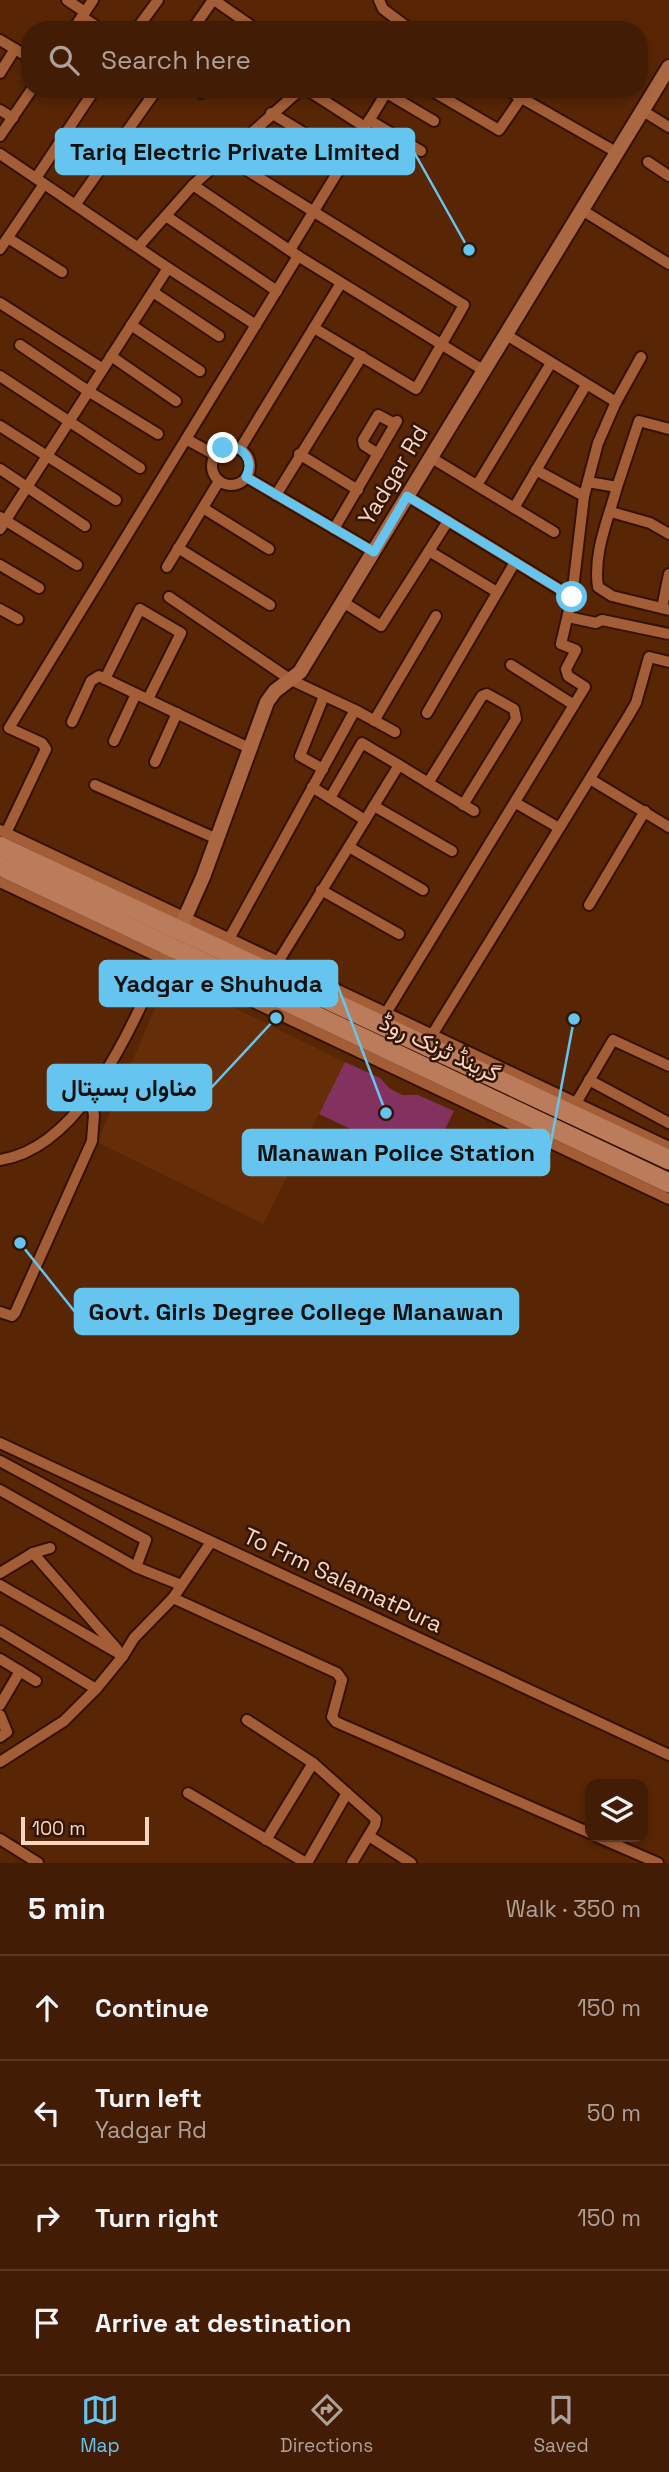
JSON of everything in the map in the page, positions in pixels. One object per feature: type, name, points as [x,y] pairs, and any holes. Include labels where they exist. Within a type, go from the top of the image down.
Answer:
[{"type":"highway","name":"گرینڈ ٹرنک روڈ","points":[[2,836],[174,939],[246,990],[422,1047],[535,1128],[669,1183]]},
{"type":"highway","name":"گرینڈ ٹرنک روڈ","points":[[0,866],[422,1047],[669,1160]]},
{"type":"street","points":[[67,0],[91,21]]},
{"type":"street","points":[[79,21],[93,0]]},
{"type":"street","points":[[143,21],[158,0]]},
{"type":"street","points":[[199,21],[214,0],[244,21]]},
{"type":"street","points":[[379,0],[383,9],[397,21]]},
{"type":"street","points":[[0,40],[21,52]]},
{"type":"street","points":[[0,73],[15,48]]},
{"type":"street","name":"Yadgar Rd","points":[[174,939],[267,702],[275,691],[300,672],[669,67]]},
{"type":"street","points":[[0,136],[26,98]]},
{"type":"street","points":[[0,249],[90,98]]},
{"type":"street","points":[[75,205],[151,98]]},
{"type":"street","points":[[138,247],[193,185],[291,98]]},
{"type":"street","points":[[320,98],[421,151]]},
{"type":"street","points":[[2,836],[46,750],[42,743],[9,728],[277,291],[312,212],[380,98]]},
{"type":"street","points":[[395,98],[434,121]]},
{"type":"street","points":[[444,98],[499,130],[521,99],[616,152]]},
{"type":"street","points":[[0,110],[13,118]]},
{"type":"street","points":[[643,111],[669,128]]},
{"type":"street","points":[[271,113],[345,159]]},
{"type":"street","points":[[0,154],[256,325]]},
{"type":"street","points":[[224,156],[464,305],[416,389],[314,328]]},
{"type":"street","points":[[648,162],[669,176]]},
{"type":"street","points":[[193,185],[341,284],[483,370]]},
{"type":"street","points":[[582,210],[669,264]]},
{"type":"street","points":[[166,216],[277,291]]},
{"type":"street","points":[[8,238],[62,272]]},
{"type":"street","points":[[76,565],[2,523],[168,268]]},
{"type":"street","points":[[240,449],[341,284]]},
{"type":"street","points":[[153,292],[219,336]]},
{"type":"street","points":[[0,303],[103,369]]},
{"type":"street","points":[[131,325],[200,370]]},
{"type":"street","points":[[505,334],[616,402]]},
{"type":"street","points":[[20,345],[158,434]]},
{"type":"street","points":[[111,356],[176,401]]},
{"type":"street","points":[[276,495],[362,356]]},
{"type":"street","points":[[386,1013],[585,687],[568,676],[566,669],[576,650],[561,644],[572,597],[584,496],[601,432],[641,357]]},
{"type":"street","points":[[477,485],[551,363]]},
{"type":"street","points":[[0,376],[141,468]]},
{"type":"street","points":[[514,508],[586,385]]},
{"type":"street","points":[[334,529],[358,490],[396,422],[379,415],[363,440],[364,445],[378,454]]},
{"type":"street","points":[[669,429],[639,421],[598,553],[596,571],[598,587],[612,596],[666,609],[669,574]]},
{"type":"street","points":[[0,426],[116,500]]},
{"type":"street","points":[[186,439],[215,455]]},
{"type":"street","points":[[229,447],[240,449],[245,453],[250,465],[246,477],[230,485],[219,481],[212,466],[215,455],[229,447]]},
{"type":"street","points":[[299,454],[358,490]]},
{"type":"street","points":[[430,457],[554,532]]},
{"type":"street","points":[[0,469],[85,526]]},
{"type":"street","points":[[536,470],[584,496]]},
{"type":"street","points":[[246,477],[374,552]]},
{"type":"street","points":[[167,567],[219,481]]},
{"type":"street","points":[[588,482],[617,487]]},
{"type":"street","points":[[407,496],[572,597]]},
{"type":"street","points":[[203,508],[269,549]]},
{"type":"street","points":[[611,512],[650,523],[669,534]]},
{"type":"street","points":[[343,602],[381,626],[448,521]]},
{"type":"street","points":[[178,548],[270,605]]},
{"type":"street","points":[[429,551],[497,592]]},
{"type":"street","points":[[427,713],[515,562]]},
{"type":"street","points":[[0,565],[39,588]]},
{"type":"street","points":[[169,597],[291,680],[395,732]]},
{"type":"street","points":[[0,609],[18,619]]},
{"type":"street","points":[[105,679],[140,609],[181,633],[148,699]]},
{"type":"street","points":[[374,721],[436,615]]},
{"type":"street","points":[[568,617],[596,623],[602,620],[669,634]]},
{"type":"street","points":[[422,1047],[636,704],[649,657],[669,662]]},
{"type":"street","points":[[511,665],[574,705]]},
{"type":"street","points":[[72,722],[91,681],[99,676],[249,748]]},
{"type":"street","points":[[114,741],[136,694]]},
{"type":"street","points":[[428,783],[482,696],[487,694],[514,709],[516,719],[463,805]]},
{"type":"street","points":[[323,769],[300,756],[324,696]]},
{"type":"street","points":[[229,939],[355,710]]},
{"type":"street","points":[[155,762],[177,713]]},
{"type":"street","points":[[330,798],[362,743],[474,811]]},
{"type":"street","points":[[278,962],[399,765]]},
{"type":"street","points":[[590,779],[669,827]]},
{"type":"street","points":[[95,785],[215,838]]},
{"type":"street","points":[[312,788],[365,820]]},
{"type":"street","points":[[516,803],[559,828]]},
{"type":"street","points":[[374,806],[452,851]]},
{"type":"street","points":[[589,905],[645,811]]},
{"type":"street","points":[[349,847],[423,890]]},
{"type":"street","points":[[0,882],[174,939],[229,939],[386,1013],[422,1047],[576,1103],[669,1147]]},
{"type":"street","points":[[321,890],[399,934]]},
{"type":"street","points":[[0,1160],[20,1156],[44,1142],[69,1122],[90,1096],[113,1059],[174,939]]},
{"type":"street","points":[[246,990],[535,1128],[669,1199]]},
{"type":"street","points":[[576,1103],[613,1040],[668,1064]]},
{"type":"street","points":[[589,1080],[669,1123]]},
{"type":"street","points":[[0,1312],[9,1316],[15,1313],[92,1141],[94,1115],[90,1096]]},
{"type":"street","name":"To Frm SalamatPura","points":[[0,1443],[669,1755]]},
{"type":"street","points":[[0,1461],[146,1540],[136,1567]]},
{"type":"street","points":[[0,1490],[136,1567],[181,1585]]},
{"type":"street","points":[[0,1762],[64,1721],[96,1689],[134,1638],[173,1598],[211,1542]]},
{"type":"street","points":[[0,1573],[33,1553],[50,1548]]},
{"type":"street","points":[[33,1553],[123,1656]]},
{"type":"street","points":[[0,1585],[123,1656]]},
{"type":"street","points":[[173,1598],[337,1674],[342,1680],[333,1710],[332,1717],[336,1722],[585,1831]]},
{"type":"street","points":[[0,1631],[96,1689]]},
{"type":"street","points":[[0,1659],[36,1681]]},
{"type":"street","points":[[0,1705],[20,1671]]},
{"type":"street","points":[[0,1715],[7,1732],[0,1737]]},
{"type":"street","points":[[247,1720],[313,1763],[376,1819],[352,1863]]},
{"type":"street","points":[[266,1840],[313,1763]]},
{"type":"street","points":[[188,1793],[306,1863],[347,1793]]},
{"type":"street","points":[[369,1836],[411,1863]]},
{"type":"street","points":[[0,1839],[38,1863]]},
{"type":"street","points":[[610,1842],[658,1863]]},
{"type":"shaded area","points":[[169,976],[345,1062],[263,1224],[97,1142]]},
{"type":"shaded area","points":[[345,1062],[380,1078],[389,1088],[402,1095],[418,1095],[454,1111],[427,1165],[319,1114]]},
{"type":"place","name":"Tariq Electric Private Limited","points":[[469,250]]},
{"type":"place","name":"مناواں ہسپتال","points":[[276,1018]]},
{"type":"place","name":"Manawan Police Station","points":[[574,1019]]},
{"type":"place","name":"Yadgar e Shuhuda","points":[[386,1113]]},
{"type":"place","name":"Govt. Girls Degree College Manawan","points":[[20,1243]]},
{"type":"route","points":[[223,448],[234,447],[245,453],[250,465],[246,477],[374,552],[407,496],[572,597]]}]
